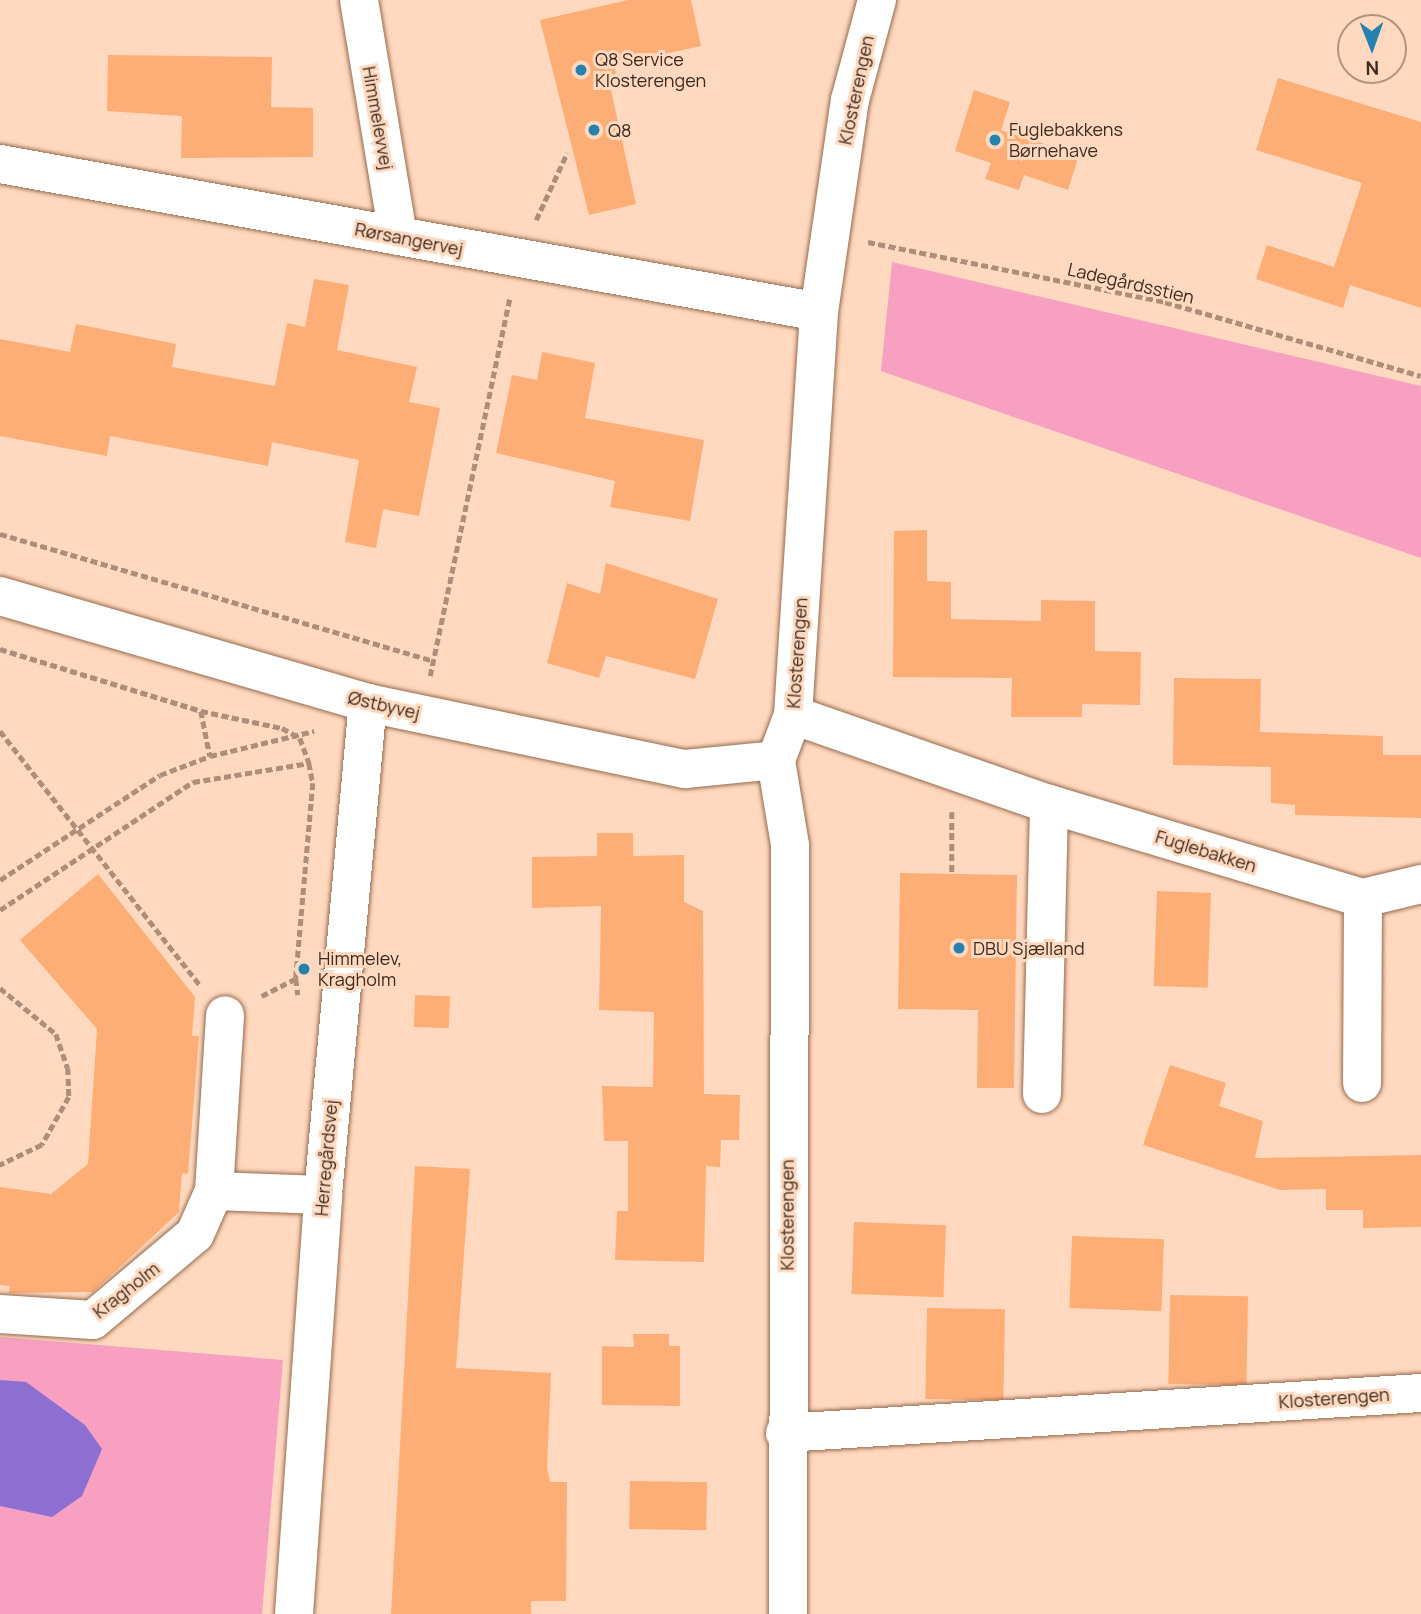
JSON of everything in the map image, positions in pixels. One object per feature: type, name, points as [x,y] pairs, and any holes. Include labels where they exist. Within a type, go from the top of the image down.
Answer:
[{"type":"street","name":"Himmelevvej","points":[[359,0],[398,236]]},
{"type":"street","name":"Klosterengen","points":[[788,1614],[785,1433],[790,845],[776,760],[793,716],[818,312],[850,100],[877,0]]},
{"type":"street","name":"Rørsangervej","points":[[0,164],[818,312]]},
{"type":"street","name":"Østbyvej","points":[[0,596],[368,703],[685,769],[776,760]]},
{"type":"street","name":"Herregårdsvej","points":[[294,1614],[323,1195],[368,703]]},
{"type":"street","name":"Fuglebakken","points":[[793,716],[1049,804],[1363,898]]},
{"type":"street","points":[[1042,1094],[1049,804]]},
{"type":"street","points":[[1362,1083],[1363,898],[1421,884]]},
{"type":"street","name":"Kragholm","points":[[0,1314],[93,1320],[195,1234],[214,1191],[225,1016]]},
{"type":"street","points":[[214,1191],[323,1195]]},
{"type":"street","name":"Klosterengen","points":[[785,1433],[1421,1393]]},
{"type":"path","points":[[422,714],[518,259],[567,153]]},
{"type":"path","name":"Ladegårdsstien","points":[[830,234],[1165,302],[1421,376]]},
{"type":"path","points":[[0,534],[433,661]]},
{"type":"path","points":[[0,649],[201,711],[282,728],[300,738],[313,783],[296,979],[225,1016],[80,828],[0,731]]},
{"type":"path","points":[[0,880],[160,775],[210,756],[300,738],[368,703]]},
{"type":"path","points":[[201,711],[210,756]]},
{"type":"path","points":[[0,910],[193,782],[309,763]]},
{"type":"path","points":[[951,771],[952,874]]},
{"type":"path","points":[[0,988],[56,1034],[68,1068],[69,1097],[42,1145],[0,1165]]},
{"type":"shaded area","points":[[892,262],[1421,386],[1421,558],[881,371]]},
{"type":"shaded area","points":[[0,1337],[283,1360],[262,1614],[0,1614]]},
{"type":"shaded area","points":[[0,1380],[26,1382],[85,1425],[102,1449],[82,1496],[52,1517],[0,1506]]},
{"type":"building","points":[[628,0],[691,0],[701,46],[614,65],[619,87],[611,90],[636,204],[589,215],[540,20]]},
{"type":"building","points":[[108,55],[272,57],[271,107],[313,108],[313,157],[181,158],[182,116],[107,111]]},
{"type":"building","points":[[1278,78],[1421,122],[1421,308],[1350,285],[1343,308],[1256,279],[1267,245],[1334,267],[1362,183],[1256,150]]},
{"type":"building","name":"Fuglebakkens Børnehave","points":[[974,90],[1010,102],[1001,130],[1079,155],[1068,190],[1024,175],[1019,190],[985,179],[991,163],[955,151]]},
{"type":"building","points":[[314,279],[349,285],[337,350],[417,367],[409,402],[440,408],[419,516],[383,509],[376,548],[345,542],[359,460],[272,442],[268,466],[110,436],[107,456],[0,436],[0,339],[70,352],[76,324],[176,344],[172,367],[275,386],[287,323],[305,327]]},
{"type":"building","points":[[542,352],[595,363],[585,418],[704,440],[690,521],[610,507],[615,481],[496,453],[512,375],[537,380]]},
{"type":"building","points":[[927,530],[927,581],[951,582],[951,619],[1041,621],[1041,600],[1095,601],[1095,651],[1141,652],[1140,705],[1082,704],[1082,717],[1011,717],[1012,678],[893,677],[894,531]]},
{"type":"building","points":[[606,563],[718,599],[695,679],[606,656],[599,678],[547,663],[567,583],[600,594]]},
{"type":"building","points":[[1174,678],[1261,679],[1260,732],[1383,736],[1383,755],[1421,755],[1421,818],[1295,815],[1295,805],[1271,803],[1271,767],[1173,765]]},
{"type":"building","points":[[597,833],[633,833],[633,856],[684,855],[684,902],[703,911],[704,1094],[740,1095],[739,1140],[721,1140],[720,1167],[706,1166],[704,1262],[615,1260],[617,1211],[628,1211],[628,1141],[604,1141],[602,1086],[653,1087],[654,1012],[599,1010],[601,906],[532,908],[532,857],[597,856]]},
{"type":"building","points":[[900,873],[1017,875],[1014,1088],[977,1088],[978,1010],[898,1009]]},
{"type":"building","points":[[98,874],[195,997],[192,1036],[199,1036],[188,1174],[182,1173],[179,1212],[93,1292],[9,1293],[10,1286],[0,1285],[0,1187],[51,1194],[88,1164],[97,1029],[20,940]]},
{"type":"building","points":[[1157,891],[1211,893],[1208,988],[1154,986]]},
{"type":"building","points":[[415,995],[450,996],[449,1028],[414,1027]]},
{"type":"building","points":[[1170,1065],[1226,1083],[1219,1106],[1263,1121],[1255,1158],[1421,1155],[1421,1227],[1363,1228],[1363,1210],[1326,1210],[1326,1189],[1280,1190],[1143,1145]]},
{"type":"building","points":[[415,1166],[470,1169],[456,1368],[551,1373],[547,1468],[550,1482],[567,1482],[566,1601],[531,1601],[531,1614],[391,1614]]},
{"type":"building","points":[[854,1222],[946,1225],[943,1297],[851,1294]]},
{"type":"building","points":[[1072,1236],[1164,1239],[1161,1311],[1069,1308]]},
{"type":"building","points":[[1170,1295],[1248,1296],[1246,1385],[1168,1384]]},
{"type":"building","points":[[927,1308],[1005,1309],[1003,1400],[925,1399]]},
{"type":"building","points":[[633,1334],[669,1334],[669,1346],[680,1346],[680,1406],[602,1405],[602,1346],[634,1347]]},
{"type":"building","points":[[630,1481],[707,1482],[706,1530],[629,1529]]},
{"type":"place","name":"Q8 Service Klosterengen","points":[[581,70]]},
{"type":"place","name":"Q8","points":[[594,130]]},
{"type":"place","name":"Fuglebakkens Børnehave","points":[[995,140]]},
{"type":"place","name":"DBU Sjælland","points":[[959,948]]},
{"type":"place","name":"Himmelev, Kragholm","points":[[304,969]]}]
